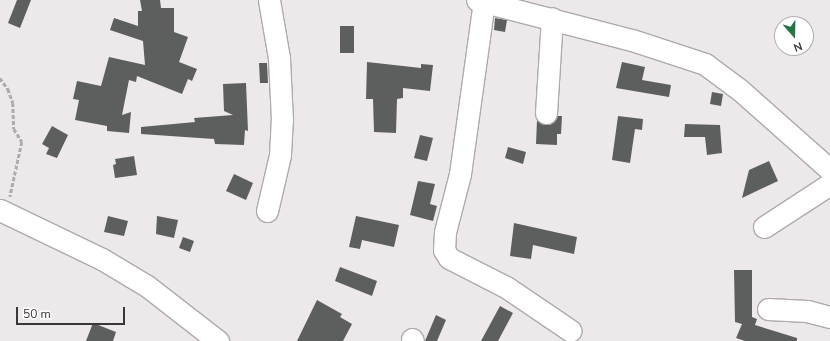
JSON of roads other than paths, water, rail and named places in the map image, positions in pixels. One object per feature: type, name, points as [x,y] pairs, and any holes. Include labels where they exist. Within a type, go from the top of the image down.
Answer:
[{"type":"street","points":[[267,212],[280,155],[282,120],[279,58],[269,0]]},
{"type":"street","points":[[571,331],[506,287],[449,258],[444,250],[445,232],[460,174],[480,0],[552,18],[673,52],[704,64],[740,90],[830,170]]},
{"type":"street","points":[[546,113],[552,18]]},
{"type":"street","points":[[764,227],[830,184]]},
{"type":"street","points":[[3,211],[102,258],[147,286],[218,341]]},
{"type":"street","points":[[768,309],[807,311],[830,317]]}]
